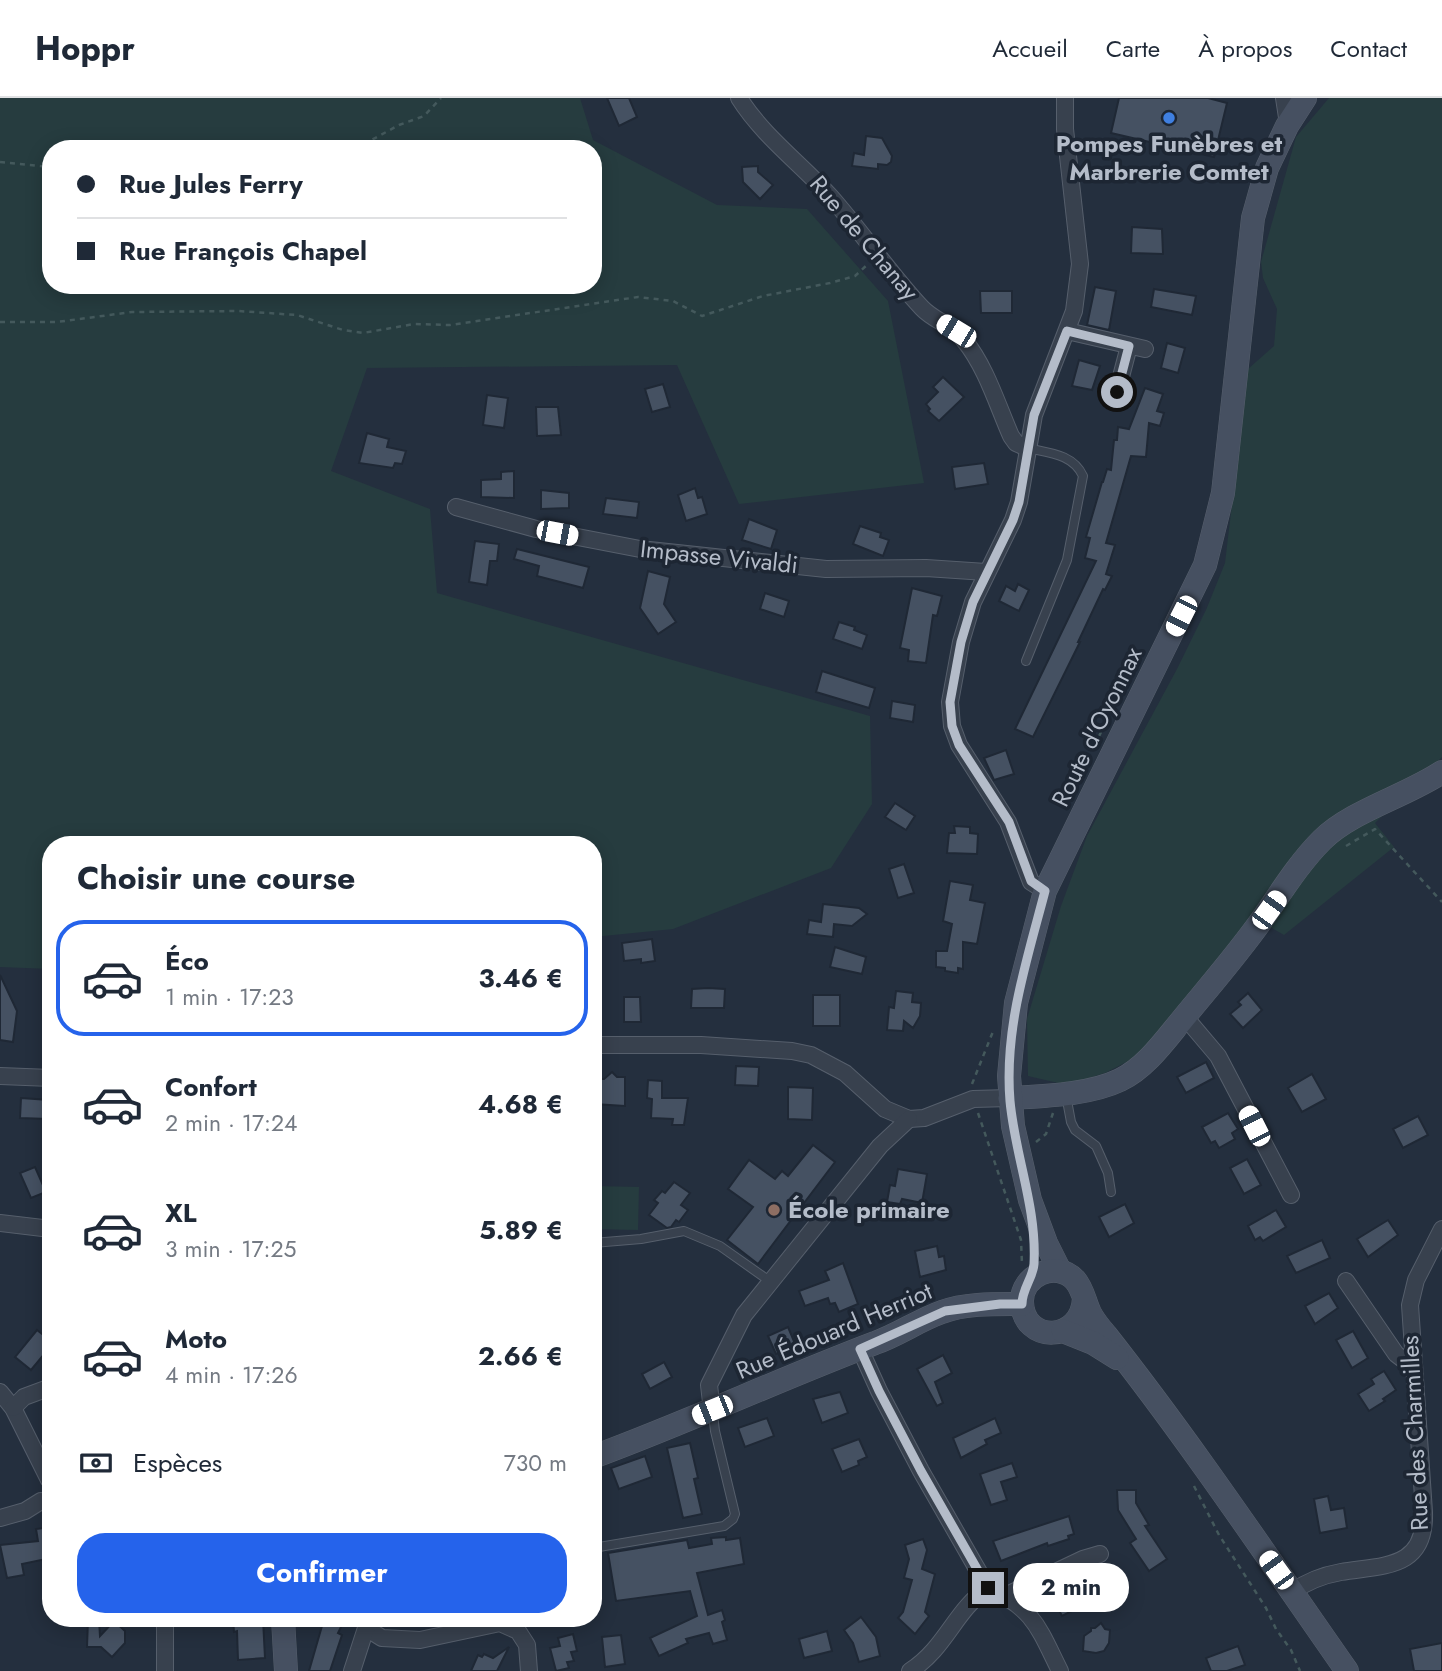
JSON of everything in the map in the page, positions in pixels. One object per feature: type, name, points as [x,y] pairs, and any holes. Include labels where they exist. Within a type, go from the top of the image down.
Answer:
[{"type":"main road","name":"Route d'Oyonnax","points":[[1030,1200],[1013,1126],[1010,1098],[1010,1053],[1016,1003],[1045,891],[1194,591],[1213,540],[1223,493],[1253,218],[1267,168],[1305,98]]},
{"type":"main road","points":[[1010,1098],[1082,1091],[1123,1079],[1153,1055],[1185,1017],[1240,950],[1323,839],[1341,826],[1442,772]]},
{"type":"main road","points":[[1030,1200],[1060,1271],[1076,1281],[1091,1317],[1131,1367],[1347,1671]]},
{"type":"main road","points":[[1030,1200],[1034,1266],[1024,1284],[1024,1313],[1036,1328],[1045,1332],[1063,1331],[1094,1343],[1131,1367]]},
{"type":"main road","points":[[1024,1284],[1043,1272],[1060,1271]]},
{"type":"main road","name":"Rue Édouard Herriot","points":[[602,1453],[860,1349],[945,1311],[1000,1304],[1024,1284]]},
{"type":"main road","points":[[1063,1331],[1079,1318],[1084,1298]]},
{"type":"main road","points":[[283,1627],[286,1671]]},
{"type":"street","name":"Rue de Chanay","points":[[739,98],[767,134],[805,168],[833,199],[923,309],[964,339],[976,358],[1011,436],[1016,443],[1027,448]]},
{"type":"street","points":[[1045,891],[1031,881],[1009,822],[959,745],[952,726],[950,702],[961,642],[973,602],[1013,520],[1019,502],[1027,448],[1045,384],[1074,311],[1080,264],[1065,129],[1065,98]]},
{"type":"street","points":[[1284,98],[1289,124]]},
{"type":"street","points":[[1067,331],[1137,348],[1117,392]]},
{"type":"street","name":"Impasse Vivaldi","points":[[456,507],[536,529],[640,549],[826,569],[926,568],[986,572]]},
{"type":"street","points":[[1185,1017],[1218,1056],[1291,1195]]},
{"type":"street","points":[[602,1045],[701,1045],[781,1050],[811,1055],[845,1073],[885,1110],[909,1119],[924,1118],[973,1099],[1010,1098]]},
{"type":"street","points":[[0,1076],[42,1078]]},
{"type":"street","points":[[712,1410],[708,1391],[715,1371],[744,1315],[880,1146],[909,1119]]},
{"type":"street","points":[[0,1223],[42,1228]]},
{"type":"street","name":"Rue des Charmilles","points":[[1292,1592],[1339,1572],[1386,1567],[1416,1549],[1421,1541],[1424,1512],[1410,1305],[1416,1280],[1442,1229]]},
{"type":"street","points":[[1346,1281],[1396,1354],[1413,1367]]},
{"type":"street","points":[[860,1349],[921,1471],[988,1588],[1005,1595],[1024,1608],[1038,1628],[1060,1671]]},
{"type":"street","points":[[13,1408],[24,1397],[42,1391]]},
{"type":"street","points":[[0,1392],[13,1408],[42,1464]]},
{"type":"street","points":[[0,1518],[42,1505]]},
{"type":"street","points":[[1005,1595],[1083,1559],[1100,1554]]},
{"type":"street","points":[[910,1671],[926,1661],[975,1597],[988,1588]]},
{"type":"street","points":[[165,1627],[165,1671]]},
{"type":"street","points":[[352,1671],[368,1627]]},
{"type":"street","points":[[373,1627],[382,1638],[420,1640],[481,1627]]},
{"type":"street","points":[[508,1627],[518,1632],[527,1645],[529,1671]]},
{"type":"lane","points":[[1026,661],[1068,560],[1083,476],[1071,459],[1027,448]]},
{"type":"lane","points":[[1066,1092],[1070,1122],[1083,1138],[1097,1146],[1108,1173],[1111,1192]]},
{"type":"lane","points":[[602,1241],[641,1239],[684,1231],[720,1246],[771,1282]]},
{"type":"lane","points":[[602,1546],[724,1526],[733,1519],[735,1514],[712,1410]]},
{"type":"path","points":[[372,140],[399,125],[425,116],[441,98]]},
{"type":"path","points":[[0,162],[42,166]]},
{"type":"path","points":[[0,322],[57,322],[132,312],[238,311],[297,315],[343,330],[363,333],[414,324],[450,325],[638,297],[673,300],[702,316],[764,296],[855,276],[877,253]]},
{"type":"path","points":[[1093,752],[1103,729]]},
{"type":"path","points":[[1339,850],[1375,829],[1442,902]]},
{"type":"path","points":[[996,1025],[970,1090],[1021,1240],[1024,1284]]},
{"type":"path","points":[[1193,1485],[1219,1535],[1291,1650],[1300,1671]]},
{"type":"green space","points":[[0,98],[580,98],[593,140],[42,140],[42,294],[602,294],[602,145],[717,205],[807,209],[888,301],[924,483],[739,504],[677,365],[367,368],[331,471],[430,509],[437,593],[870,716],[872,804],[831,868],[673,929],[602,936],[602,836],[42,836],[42,969],[0,967]]},
{"type":"green space","points":[[1329,98],[1442,98],[1442,757],[1375,823],[1394,847],[1284,935],[1258,920],[1144,1053],[1105,1073],[1067,1085],[1028,1076],[1027,1019],[1061,906],[1087,836],[1177,669],[1225,563],[1248,369],[1274,346],[1277,309],[1263,278],[1261,262],[1296,137]]},
{"type":"green space","points":[[602,1186],[639,1187],[638,1230],[602,1229]]},
{"type":"building","points":[[607,98],[629,98],[637,117],[619,126]]},
{"type":"building","name":"Pompes Funèbres et Marbrerie Comtet","points":[[1119,98],[1208,98],[1227,103],[1214,157],[1111,133]]},
{"type":"building","points":[[866,136],[882,138],[892,156],[891,162],[887,165],[878,164],[878,169],[852,166],[854,153],[864,155]]},
{"type":"building","points":[[758,166],[758,172],[773,185],[760,199],[743,182],[742,167]]},
{"type":"building","points":[[1132,227],[1162,229],[1163,254],[1131,253]]},
{"type":"building","points":[[1095,287],[1116,291],[1109,330],[1087,325]]},
{"type":"building","points":[[1154,289],[1196,296],[1192,315],[1151,307]]},
{"type":"building","points":[[980,291],[1012,291],[1012,313],[981,313]]},
{"type":"building","points":[[1167,343],[1185,348],[1178,373],[1161,368]]},
{"type":"building","points":[[1079,360],[1100,366],[1092,390],[1072,386]]},
{"type":"building","points":[[943,377],[964,397],[939,421],[928,411],[930,409],[926,404],[938,392],[933,387]]},
{"type":"building","points":[[663,384],[670,407],[652,412],[645,389]]},
{"type":"building","points":[[1145,388],[1163,394],[1157,411],[1164,413],[1160,426],[1149,423],[1146,457],[1131,456],[1106,543],[1115,545],[1106,574],[1112,576],[1105,590],[1103,589],[1033,737],[1015,729],[1096,561],[1085,558],[1090,538],[1086,537],[1102,482],[1107,469],[1111,470],[1118,427],[1129,429]]},
{"type":"building","points":[[487,395],[508,398],[504,428],[483,425]]},
{"type":"building","points":[[536,407],[558,407],[561,435],[537,436]]},
{"type":"building","points":[[367,433],[389,439],[387,447],[406,451],[402,464],[395,463],[393,468],[359,463]]},
{"type":"building","points":[[984,463],[988,484],[955,489],[952,467]]},
{"type":"building","points":[[514,471],[514,498],[481,497],[481,480],[501,479],[501,472]]},
{"type":"building","points":[[695,488],[698,498],[702,497],[707,514],[686,521],[678,495]]},
{"type":"building","points":[[541,490],[569,493],[569,508],[541,509]]},
{"type":"building","points":[[606,498],[639,502],[637,518],[603,514]]},
{"type":"building","points":[[749,519],[777,530],[771,549],[742,540]]},
{"type":"building","points":[[860,526],[881,533],[880,537],[889,540],[883,556],[853,544]]},
{"type":"building","points":[[475,541],[499,544],[497,561],[490,561],[487,585],[469,582]]},
{"type":"building","points":[[517,549],[589,567],[583,588],[537,576],[539,566],[514,559]]},
{"type":"building","points":[[648,571],[670,577],[664,604],[676,622],[658,634],[640,608]]},
{"type":"building","points":[[1018,584],[1029,590],[1019,611],[999,601],[1006,586],[1015,591]]},
{"type":"building","points":[[912,588],[942,596],[937,616],[933,615],[926,663],[908,661],[909,650],[900,648]]},
{"type":"building","points":[[765,593],[789,601],[784,617],[760,609]]},
{"type":"building","points":[[839,622],[855,627],[854,630],[867,635],[862,649],[833,639]]},
{"type":"building","points":[[822,671],[875,688],[869,708],[816,692]]},
{"type":"building","points":[[892,701],[915,705],[913,722],[890,718]]},
{"type":"building","points":[[1006,750],[1014,774],[994,780],[984,758]]},
{"type":"building","points":[[895,803],[915,816],[906,830],[885,817]]},
{"type":"building","points":[[954,826],[970,827],[970,833],[978,834],[977,854],[947,853],[949,833],[955,833]]},
{"type":"building","points":[[904,864],[914,893],[898,898],[889,869]]},
{"type":"building","points":[[950,881],[973,885],[970,900],[985,903],[977,944],[963,942],[963,969],[958,968],[958,973],[936,967],[936,951],[947,951],[952,924],[943,921]]},
{"type":"building","points":[[823,904],[859,908],[867,914],[852,926],[834,924],[833,937],[807,934],[809,920],[821,922]]},
{"type":"building","points":[[652,939],[655,961],[624,961],[622,943]]},
{"type":"building","points":[[835,947],[866,957],[862,974],[830,967]]},
{"type":"building","points":[[0,975],[17,1011],[13,1042],[0,1040]]},
{"type":"building","points":[[692,989],[725,989],[724,1008],[691,1008]]},
{"type":"building","points":[[896,991],[913,993],[912,1002],[921,1003],[920,1016],[913,1028],[904,1021],[903,1031],[887,1030],[889,1007],[894,1008]]},
{"type":"building","points":[[1248,993],[1262,1010],[1243,1028],[1230,1014],[1241,1005],[1238,1002]]},
{"type":"building","points":[[813,995],[840,995],[840,1026],[813,1026]]},
{"type":"building","points":[[624,997],[640,997],[641,1022],[624,1022]]},
{"type":"building","points":[[1206,1062],[1214,1078],[1186,1093],[1177,1077]]},
{"type":"building","points":[[736,1066],[759,1067],[758,1086],[735,1085]]},
{"type":"building","points":[[612,1072],[617,1077],[625,1077],[625,1106],[602,1105],[604,1079]]},
{"type":"building","points":[[1312,1074],[1326,1099],[1302,1112],[1288,1088]]},
{"type":"building","points":[[648,1080],[662,1081],[662,1098],[688,1098],[684,1125],[672,1125],[673,1119],[651,1118],[652,1099],[647,1098]]},
{"type":"building","points":[[788,1087],[813,1088],[812,1120],[788,1119]]},
{"type":"building","points":[[21,1098],[42,1100],[42,1119],[20,1118]]},
{"type":"building","points":[[1228,1113],[1238,1129],[1232,1133],[1235,1139],[1219,1148],[1215,1141],[1211,1143],[1202,1127]]},
{"type":"building","points":[[1418,1116],[1428,1135],[1403,1148],[1393,1129]]},
{"type":"building","points":[[813,1145],[835,1162],[758,1264],[727,1240],[753,1207],[728,1189],[749,1160],[775,1179],[782,1171],[788,1176]]},
{"type":"building","points":[[1247,1159],[1261,1185],[1244,1194],[1230,1168]]},
{"type":"building","points":[[35,1167],[42,1183],[42,1194],[31,1198],[20,1173]]},
{"type":"building","points":[[898,1169],[927,1174],[922,1203],[902,1199],[900,1204],[887,1202],[890,1185],[895,1186]]},
{"type":"building","points":[[674,1182],[690,1193],[681,1205],[688,1210],[679,1222],[676,1220],[667,1228],[649,1215],[658,1203],[654,1200],[662,1191],[665,1193]]},
{"type":"building","points":[[1125,1204],[1134,1223],[1109,1237],[1099,1217]]},
{"type":"building","points":[[1276,1210],[1286,1227],[1263,1241],[1260,1237],[1255,1240],[1248,1226]]},
{"type":"building","points":[[1388,1220],[1398,1235],[1368,1257],[1357,1239]]},
{"type":"building","points":[[1322,1240],[1330,1258],[1296,1273],[1287,1256]]},
{"type":"building","points":[[937,1246],[939,1257],[944,1256],[946,1270],[920,1277],[915,1251]]},
{"type":"building","points":[[843,1263],[858,1304],[839,1312],[835,1303],[830,1304],[828,1298],[805,1306],[799,1291],[829,1280],[825,1271]]},
{"type":"building","points":[[1329,1293],[1338,1308],[1315,1324],[1305,1306]]},
{"type":"building","points":[[788,1327],[796,1346],[776,1354],[768,1336]]},
{"type":"building","points":[[37,1330],[42,1334],[42,1357],[31,1370],[15,1357]]},
{"type":"building","points":[[1353,1331],[1368,1358],[1352,1368],[1336,1340]]},
{"type":"building","points":[[943,1355],[952,1373],[935,1382],[943,1403],[937,1406],[917,1369]]},
{"type":"building","points":[[664,1362],[672,1377],[650,1389],[642,1374]]},
{"type":"building","points":[[1384,1371],[1396,1390],[1369,1411],[1358,1394],[1374,1384],[1371,1379]]},
{"type":"building","points":[[840,1392],[848,1413],[822,1423],[813,1399]]},
{"type":"building","points":[[767,1418],[774,1436],[745,1447],[738,1428]]},
{"type":"building","points":[[995,1418],[1001,1433],[985,1440],[987,1444],[961,1458],[953,1438]]},
{"type":"building","points":[[859,1439],[867,1457],[858,1461],[859,1465],[842,1472],[832,1449]]},
{"type":"building","points":[[690,1443],[702,1514],[683,1518],[667,1448]]},
{"type":"building","points":[[645,1456],[652,1477],[619,1489],[611,1468]]},
{"type":"building","points":[[1012,1463],[1017,1477],[1001,1482],[1007,1500],[991,1505],[980,1474]]},
{"type":"building","points":[[1117,1490],[1136,1490],[1136,1503],[1149,1525],[1145,1526],[1167,1559],[1149,1571],[1130,1543],[1136,1539],[1118,1510]]},
{"type":"building","points":[[1328,1496],[1331,1510],[1344,1508],[1347,1528],[1320,1533],[1314,1499]]},
{"type":"building","points":[[1069,1516],[1074,1534],[1068,1536],[1069,1539],[1048,1546],[1047,1543],[1001,1561],[993,1541]]},
{"type":"building","points":[[42,1528],[42,1560],[22,1564],[24,1575],[7,1578],[0,1545],[38,1541],[36,1529]]},
{"type":"building","points":[[726,1537],[726,1540],[740,1538],[744,1564],[697,1573],[708,1615],[722,1610],[727,1640],[713,1644],[709,1633],[686,1639],[688,1643],[659,1656],[650,1638],[697,1616],[690,1591],[616,1601],[608,1553],[687,1540],[689,1548],[712,1544],[711,1538]]},
{"type":"building","points":[[923,1539],[927,1550],[922,1569],[935,1574],[925,1612],[929,1616],[915,1634],[898,1618],[903,1612],[912,1580],[904,1578],[909,1559],[905,1545]]},
{"type":"building","points":[[1084,1580],[1092,1601],[1062,1616],[1052,1597]]},
{"type":"building","points":[[861,1617],[876,1637],[880,1656],[859,1662],[853,1643],[844,1630]]},
{"type":"building","points":[[1101,1623],[1105,1629],[1110,1630],[1109,1643],[1104,1651],[1083,1651],[1084,1636],[1091,1628]]},
{"type":"building","points":[[88,1627],[99,1627],[100,1636],[108,1627],[121,1627],[125,1631],[125,1643],[112,1657],[101,1647],[87,1647]]},
{"type":"building","points":[[234,1627],[263,1627],[265,1658],[238,1660],[237,1631],[234,1632]]},
{"type":"building","points":[[322,1627],[341,1627],[338,1633],[342,1635],[330,1671],[309,1671]]},
{"type":"building","points":[[827,1631],[832,1651],[804,1658],[799,1639]]},
{"type":"building","points":[[573,1634],[577,1651],[571,1652],[574,1661],[567,1662],[569,1668],[556,1671],[550,1648],[560,1646],[558,1638]]},
{"type":"building","points":[[621,1635],[625,1664],[605,1667],[602,1637]]},
{"type":"building","points":[[1442,1643],[1442,1671],[1414,1671],[1410,1649]]},
{"type":"building","points":[[1238,1646],[1245,1665],[1227,1671],[1211,1671],[1206,1658]]},
{"type":"building","points":[[509,1647],[497,1671],[471,1671],[478,1655],[482,1657],[484,1654],[493,1658]]},
{"type":"place","name":"Pompes Funèbres et Marbrerie Comtet","points":[[1169,118]]},
{"type":"place","name":"École primaire","points":[[774,1210]]},
{"type":"route","points":[[988,1588],[921,1471],[860,1349],[945,1311],[1022,1304],[1024,1289],[1034,1266],[1030,1200],[1013,1126],[1009,1076],[1016,1003],[1045,891],[1031,881],[1009,822],[959,745],[952,726],[950,702],[961,642],[973,602],[1013,520],[1019,502],[1034,415],[1067,331],[1129,346],[1117,392]]}]
